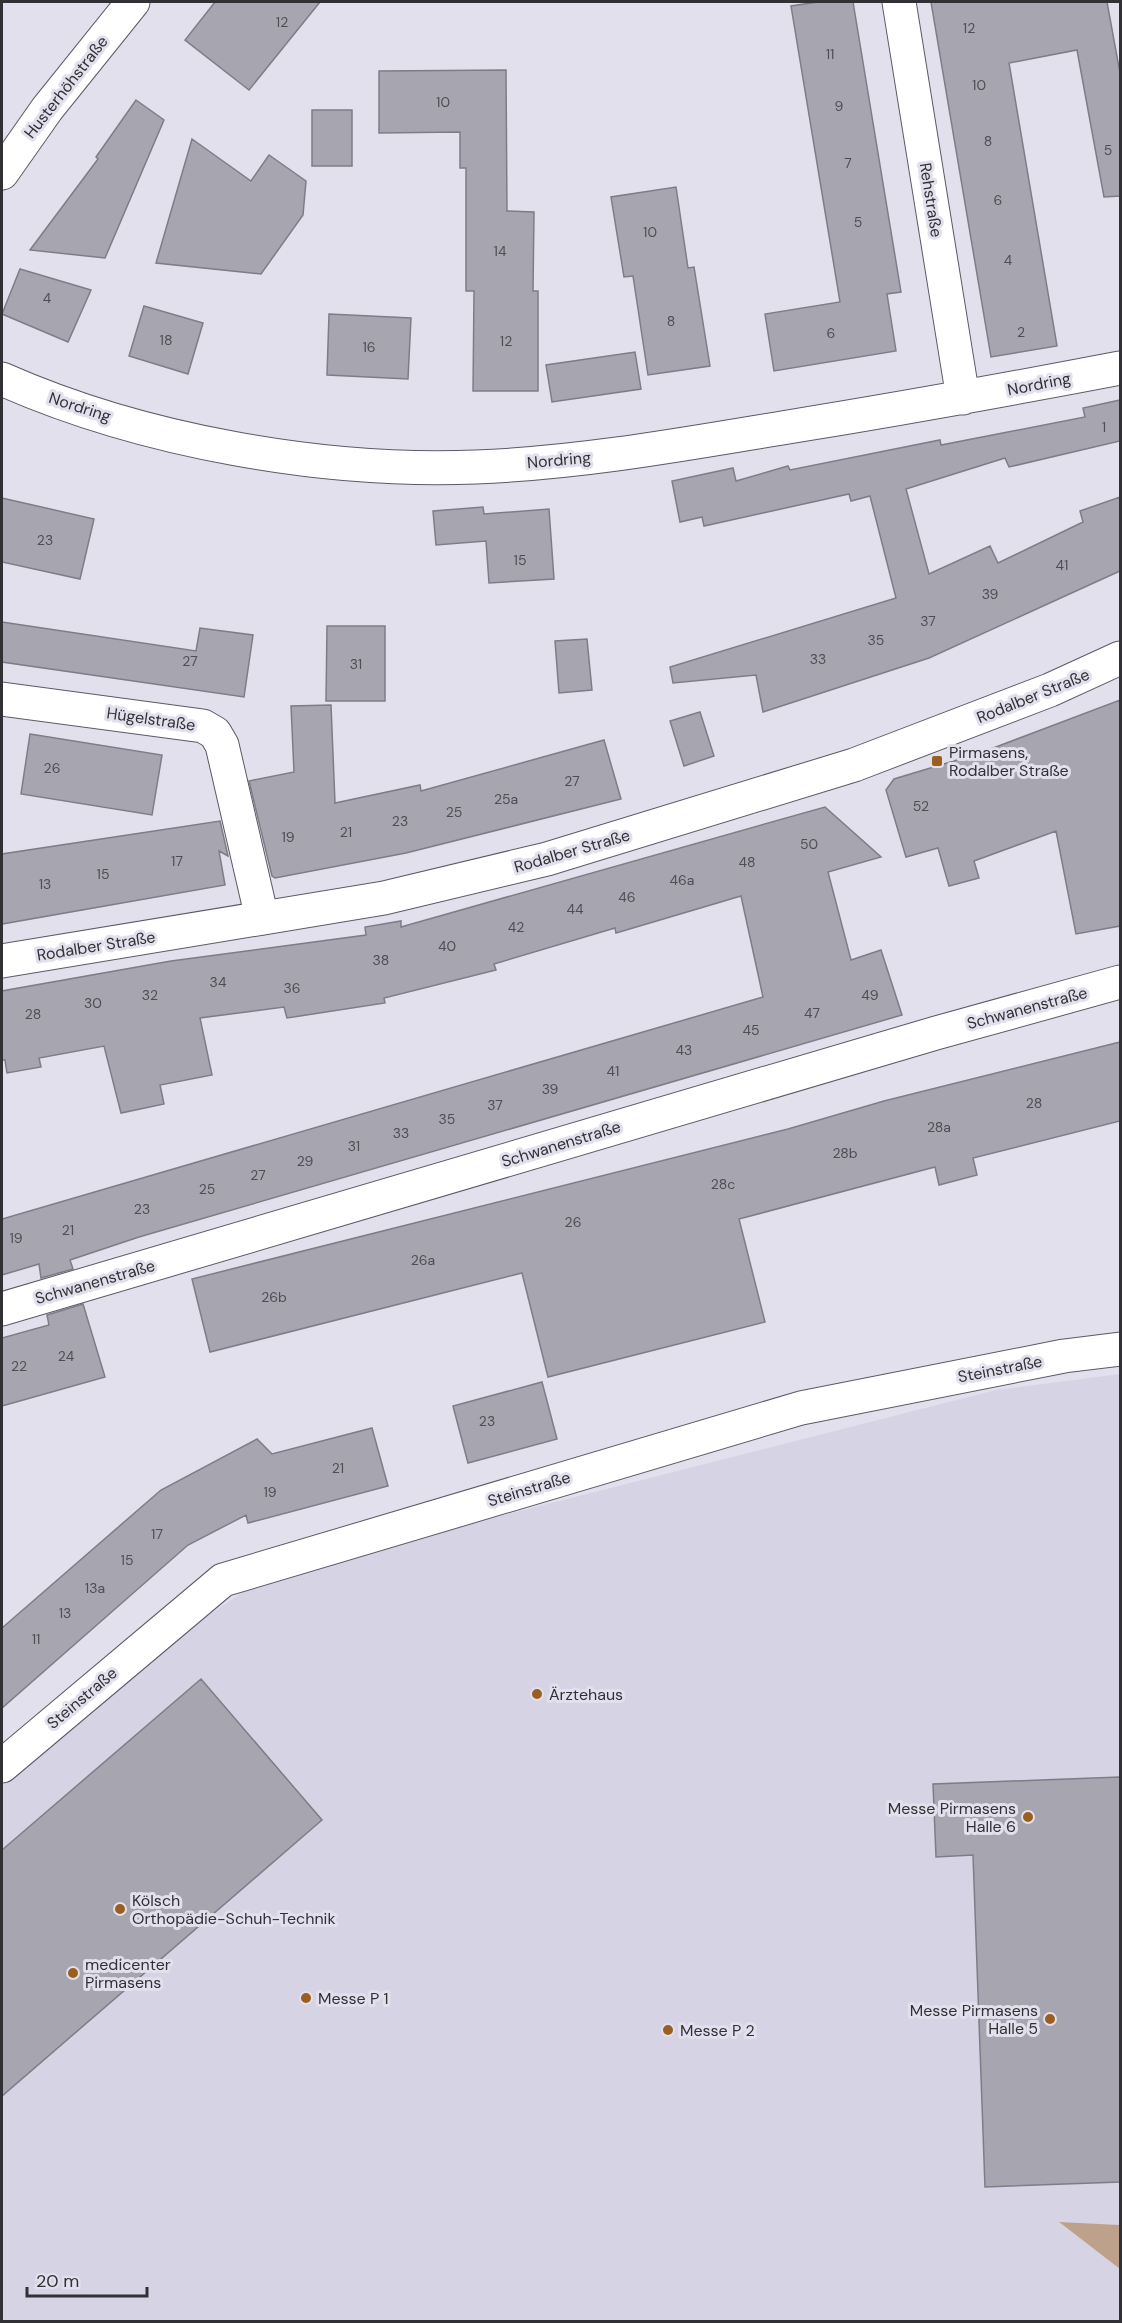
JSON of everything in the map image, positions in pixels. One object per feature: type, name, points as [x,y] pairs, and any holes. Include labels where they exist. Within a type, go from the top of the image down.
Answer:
[{"type":"street","name":"Husterhöhstraße","points":[[2,173],[47,109],[133,2]]},
{"type":"street","name":"Rehstraße","points":[[899,2],[963,398]]},
{"type":"street","name":"Nordring","points":[[2,379],[93,413],[191,439],[281,456],[371,466],[476,467],[588,458],[963,398],[1120,368]]},
{"type":"street","name":"Rodalber Straße","points":[[2,961],[262,918],[460,882],[547,860],[773,792],[854,765],[1050,690],[1120,658]]},
{"type":"street","name":"Hügelstraße","points":[[2,699],[203,726],[215,733],[222,745],[262,918]]},
{"type":"street","name":"Schwanenstraße","points":[[2,1309],[925,1036],[1120,982]]},
{"type":"street","name":"Steinstraße","points":[[2,1766],[223,1580],[801,1408],[1064,1356],[1120,1349]]},
{"type":"shaded area","points":[[1120,1374],[1120,2225],[1060,2223],[1120,2269],[1120,2321],[2,2321],[2,1785],[181,1634],[243,1592],[484,1520],[996,1390]]},
{"type":"shaded area","points":[[1059,2222],[1120,2225],[1120,2269]]},
{"type":"building","points":[[215,2],[320,2],[249,90],[185,40]]},
{"type":"building","points":[[818,2],[853,2],[901,292],[887,294],[896,351],[774,371],[765,314],[840,302],[791,6]]},
{"type":"building","points":[[931,2],[1107,2],[1120,73],[1120,196],[1104,197],[1077,50],[1009,63],[1057,346],[991,357]]},
{"type":"building","points":[[506,70],[507,211],[534,212],[533,291],[538,291],[538,391],[473,391],[474,291],[466,291],[466,168],[460,168],[460,132],[379,133],[379,71]]},
{"type":"building","points":[[136,100],[164,120],[105,258],[30,250],[98,159],[96,157]]},
{"type":"building","points":[[312,110],[352,110],[352,166],[312,166]]},
{"type":"building","points":[[192,139],[251,181],[269,155],[306,181],[303,215],[261,274],[156,263]]},
{"type":"building","points":[[676,187],[688,268],[694,267],[710,366],[648,375],[633,276],[624,277],[611,197]]},
{"type":"building","points":[[20,269],[91,290],[68,342],[2,314]]},
{"type":"building","points":[[144,306],[203,323],[188,374],[129,356]]},
{"type":"building","points":[[329,314],[411,318],[408,379],[327,375]]},
{"type":"building","points":[[635,352],[641,389],[552,402],[546,365]]},
{"type":"building","points":[[1120,400],[1120,441],[1009,467],[1005,458],[906,489],[929,574],[990,546],[998,563],[1083,522],[1080,511],[1120,497],[1120,571],[929,658],[763,712],[756,675],[673,683],[670,667],[896,598],[870,496],[851,501],[849,494],[704,526],[702,517],[680,522],[672,481],[733,468],[736,481],[788,466],[790,470],[940,440],[941,445],[1085,417],[1083,408]]},
{"type":"building","points":[[2,498],[94,519],[80,579],[2,562]]},
{"type":"building","points":[[483,507],[484,514],[549,509],[554,579],[489,583],[486,541],[436,545],[433,511]]},
{"type":"building","points":[[2,622],[196,651],[200,628],[253,635],[244,697],[2,662]]},
{"type":"building","points":[[327,626],[385,626],[385,701],[326,701]]},
{"type":"building","points":[[587,639],[592,690],[559,693],[555,641]]},
{"type":"building","points":[[1120,700],[1120,926],[1076,934],[1056,831],[974,861],[979,878],[949,886],[938,848],[906,857],[886,790],[894,779],[980,753]]},
{"type":"building","points":[[331,705],[335,803],[420,785],[421,791],[604,740],[621,799],[406,853],[275,878],[272,876],[249,781],[294,772],[291,706]]},
{"type":"building","points":[[700,712],[714,756],[684,766],[670,721]]},
{"type":"building","points":[[30,734],[162,755],[152,815],[21,794]]},
{"type":"building","points":[[825,807],[881,857],[828,872],[851,960],[881,950],[902,1015],[139,1237],[70,1260],[73,1269],[41,1278],[39,1264],[2,1275],[2,1219],[763,997],[741,896],[616,933],[615,928],[494,964],[496,970],[384,998],[385,1003],[287,1018],[284,1007],[200,1018],[212,1075],[160,1085],[164,1104],[121,1113],[104,1046],[39,1058],[41,1067],[7,1073],[5,1060],[2,1060],[2,991],[171,961],[366,935],[365,927],[401,921],[401,927]]},
{"type":"building","points":[[220,821],[228,856],[219,851],[225,885],[2,924],[2,854]]},
{"type":"building","points":[[1120,1042],[1120,1121],[973,1158],[977,1175],[939,1185],[935,1167],[739,1219],[765,1322],[548,1377],[522,1273],[210,1352],[192,1279],[788,1129],[884,1101]]},
{"type":"building","points":[[83,1304],[105,1377],[2,1406],[2,1338],[49,1325],[47,1315]]},
{"type":"building","points":[[542,1382],[557,1439],[468,1463],[453,1406]]},
{"type":"building","points":[[372,1428],[388,1486],[248,1523],[246,1515],[188,1545],[2,1708],[2,1628],[161,1490],[257,1439],[272,1454]]},
{"type":"building","name":"medicenter Pirmasens","points":[[201,1679],[322,1820],[2,2096],[2,1850]]},
{"type":"building","name":"Messe Pirmasens Halle 5","points":[[1120,1777],[1120,2182],[985,2187],[973,1855],[936,1857],[933,1784]]},
{"type":"place","name":"Pirmasens, Rodalber Straße","points":[[937,761]]},
{"type":"place","name":"Ärztehaus","points":[[537,1694]]},
{"type":"place","name":"Messe Pirmasens Halle 6","points":[[1028,1817]]},
{"type":"place","name":"Kölsch Orthopädie-Schuh-Technik","points":[[120,1909]]},
{"type":"place","name":"medicenter Pirmasens","points":[[73,1973]]},
{"type":"place","name":"Messe P 1","points":[[306,1998]]},
{"type":"place","name":"Messe Pirmasens Halle 5","points":[[1050,2019]]},
{"type":"place","name":"Messe P 2","points":[[668,2030]]}]
